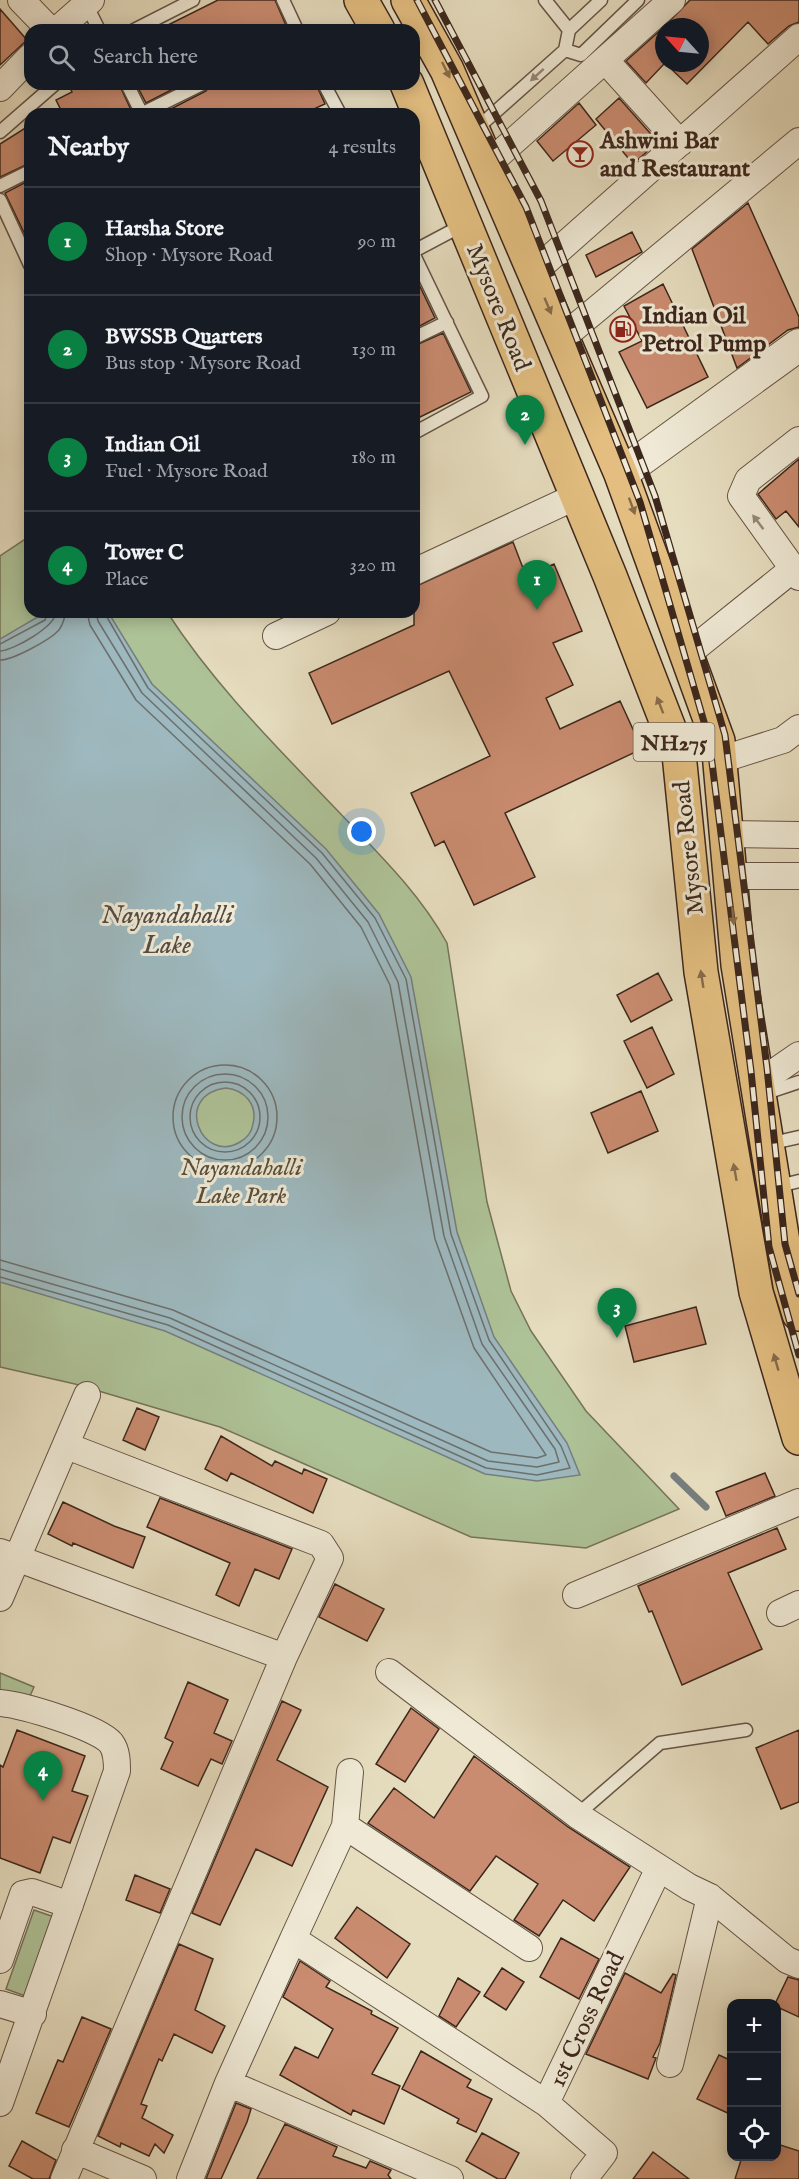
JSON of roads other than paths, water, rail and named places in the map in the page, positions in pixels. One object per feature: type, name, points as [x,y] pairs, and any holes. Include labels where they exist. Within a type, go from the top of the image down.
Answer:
[{"type":"highway","points":[[361,0],[375,24]]},
{"type":"highway","name":"Mysore Road","points":[[408,0],[447,70],[621,474],[718,741],[738,965],[767,1144],[787,1184],[795,1300]]},
{"type":"highway","name":"Mysore Road","points":[[409,90],[417,108]]},
{"type":"highway","name":"Mysore Road","points":[[420,115],[577,496],[679,754],[701,972],[756,1292],[799,1438]]},
{"type":"highway","points":[[756,1292],[795,1300]]},
{"type":"street","points":[[21,0],[44,24]]},
{"type":"street","points":[[487,165],[672,0]]},
{"type":"street","points":[[63,24],[86,1]]},
{"type":"street","points":[[534,272],[799,38]]},
{"type":"street","points":[[605,60],[680,143]]},
{"type":"street","points":[[0,88],[24,63]]},
{"type":"street","points":[[562,338],[799,141]]},
{"type":"street","points":[[621,474],[799,345]]},
{"type":"street","points":[[686,655],[796,573],[741,496],[748,480],[799,440]]},
{"type":"street","points":[[420,569],[577,496]]},
{"type":"street","points":[[276,636],[314,618]]},
{"type":"street","points":[[720,760],[783,740],[799,728]]},
{"type":"street","points":[[726,834],[799,836]]},
{"type":"street","points":[[730,876],[799,876]]},
{"type":"street","points":[[758,1090],[799,1055]]},
{"type":"street","points":[[0,1598],[8,1555],[67,1446],[87,1395]]},
{"type":"street","points":[[64,2179],[284,1657],[330,1558],[321,1544],[67,1446]]},
{"type":"street","points":[[576,1595],[799,1502]]},
{"type":"street","points":[[8,1555],[284,1657]]},
{"type":"street","points":[[389,1672],[577,1815],[659,1868],[710,1897],[787,1960],[799,1965]]},
{"type":"street","points":[[0,1703],[29,1707],[104,1737],[115,1751],[117,1771],[0,2103]]},
{"type":"street","points":[[190,2179],[228,2084],[345,1826],[350,1772]]},
{"type":"street","points":[[345,1826],[529,1948]]},
{"type":"street","name":"1st Cross Road","points":[[584,2179],[604,2153],[546,2103],[659,1868]]},
{"type":"street","points":[[0,1960],[23,1894],[32,1892],[70,1905]]},
{"type":"street","points":[[670,2064],[710,1897]]},
{"type":"street","points":[[293,1939],[546,2103]]},
{"type":"street","points":[[0,2004],[33,2014]]},
{"type":"street","points":[[228,2084],[450,2179]]},
{"type":"street","points":[[75,2150],[143,2179]]},
{"type":"lane","points":[[146,24],[193,0]]},
{"type":"lane","points":[[283,0],[294,24]]},
{"type":"lane","points":[[545,0],[568,30]]},
{"type":"lane","points":[[473,132],[565,50],[568,30],[601,0]]},
{"type":"lane","points":[[565,50],[581,55],[638,0]]},
{"type":"lane","points":[[86,1],[96,24]]},
{"type":"lane","points":[[28,108],[48,90]]},
{"type":"lane","points":[[130,90],[138,108]]},
{"type":"lane","points":[[153,108],[190,90]]},
{"type":"lane","points":[[326,90],[334,108]]},
{"type":"lane","points":[[0,132],[24,111]]},
{"type":"lane","points":[[0,186],[24,174]]},
{"type":"lane","points":[[0,200],[24,250]]},
{"type":"lane","points":[[420,250],[465,224]]},
{"type":"lane","points":[[420,266],[482,396],[420,430]]},
{"type":"lane","points":[[420,335],[447,322]]},
{"type":"lane","points":[[758,1090],[799,1082]]},
{"type":"lane","points":[[767,1144],[799,1137]]},
{"type":"lane","points":[[577,1815],[660,1743],[746,1730]]},
{"type":"water","name":"Nayandahalli Lake","points":[[36,618],[112,618],[152,684],[326,849],[379,914],[411,977],[457,1232],[494,1337],[567,1443],[580,1475],[537,1481],[485,1474],[165,1331],[0,1282],[0,639]],"holes":[[[226,1088],[239,1092],[248,1099],[253,1110],[254,1117],[250,1132],[240,1142],[226,1147],[214,1144],[205,1137],[198,1126],[197,1114],[200,1103],[210,1093]]]},
{"type":"waterway","points":[[674,1476],[706,1507]]},
{"type":"railway","points":[[417,0],[526,207],[640,502],[709,739],[751,1071],[769,1247],[799,1355]]},
{"type":"railway","points":[[435,0],[541,201],[655,496],[725,735],[767,1068],[785,1244],[799,1294]]},
{"type":"place","name":"Ashwini Bar and Restaurant","points":[[580,154]]},
{"type":"place","name":"Indian Oil Petrol Pump","points":[[623,329]]},
{"type":"place","name":"BWSSB Quarters","points":[[525,445]]},
{"type":"place","name":"Harsha Store","points":[[537,610]]},
{"type":"place","name":"Indian Oil","points":[[617,1338]]},
{"type":"place","name":"Tower C","points":[[43,1801]]},
{"type":"park label","name":"Nayandahalli Lake Park","points":[[241,1181]]}]
